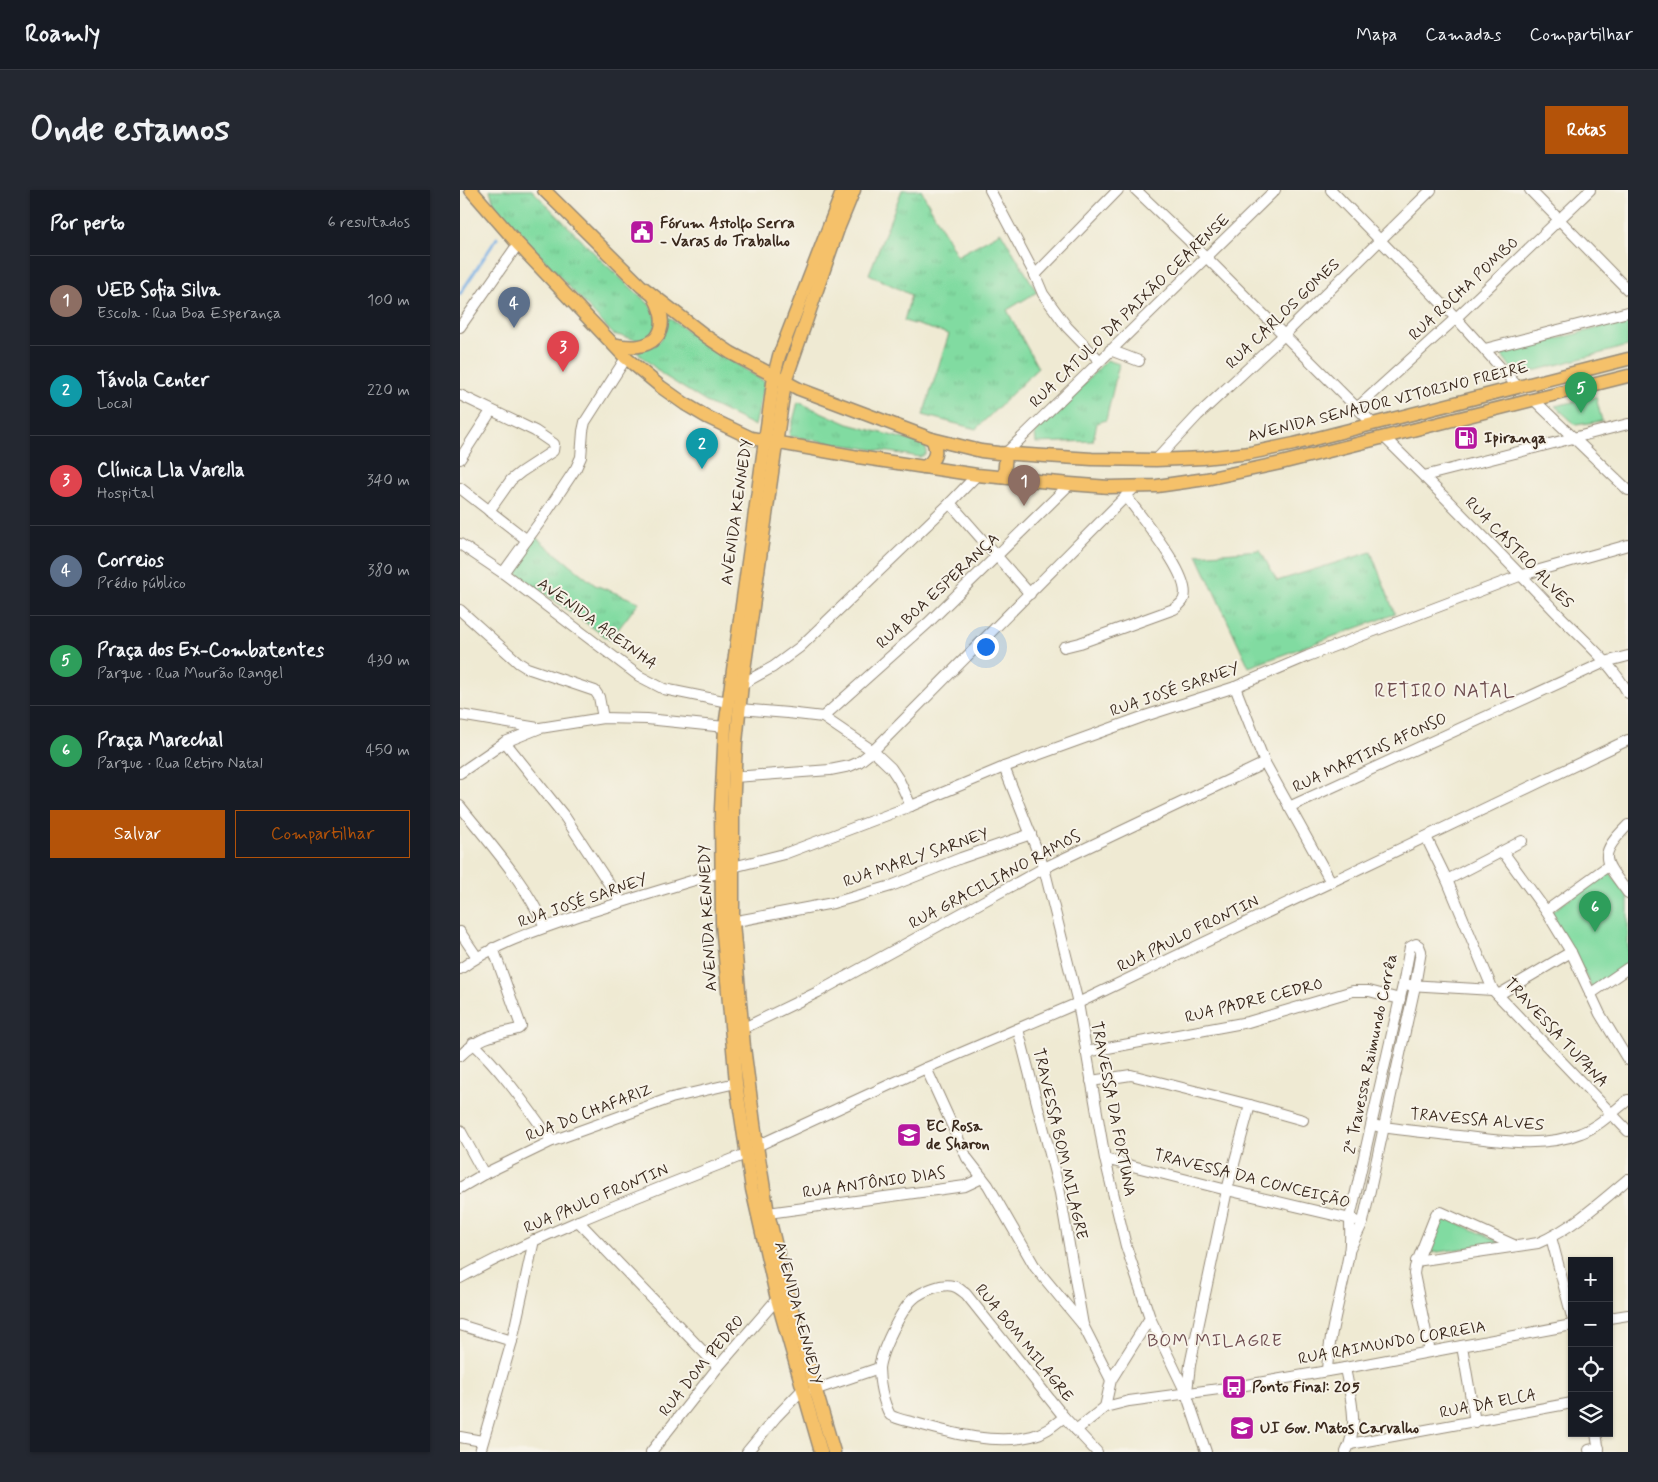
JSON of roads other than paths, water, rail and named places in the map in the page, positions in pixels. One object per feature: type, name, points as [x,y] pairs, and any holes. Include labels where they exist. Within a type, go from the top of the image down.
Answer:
[{"type":"main road","name":"AVENIDA SENADOR VITORINO FREIRE","points":[[471,190],[481,196],[518,244],[626,358],[685,404],[742,434],[770,442],[924,467],[1130,492],[1236,474],[1628,376]]},
{"type":"main road","name":"AVENIDA SENADOR VITORINO FREIRE","points":[[545,190],[641,286],[707,337],[799,389],[932,439],[980,450],[1092,459],[1156,460],[1250,453],[1294,444],[1628,359]]},
{"type":"main road","points":[[779,379],[779,356],[843,190]]},
{"type":"main road","points":[[779,379],[854,190]]},
{"type":"main road","points":[[613,344],[626,347],[640,347],[652,342],[658,336],[661,328],[661,316],[653,295]]},
{"type":"main road","points":[[754,365],[764,365],[773,362],[779,356]]},
{"type":"main road","name":"AVENIDA KENNEDY","points":[[779,379],[725,726],[721,787],[721,872],[742,1029],[751,1150],[759,1224],[777,1300],[808,1390],[834,1452]]},
{"type":"main road","points":[[924,467],[932,462],[935,456],[932,439]]},
{"type":"main road","name":"AVENIDA KENNEDY","points":[[770,442],[739,709],[734,777],[733,867],[728,922],[736,1083],[788,1296],[821,1452]]},
{"type":"main road","points":[[1004,477],[1006,453]]},
{"type":"street","points":[[990,190],[1035,274],[1043,294],[1067,327],[1100,360]]},
{"type":"street","points":[[1035,274],[1118,190]]},
{"type":"street","points":[[1136,190],[1206,257],[1372,423]]},
{"type":"street","name":"RUA CATULO DA PAIXÃO CEARENSE","points":[[1006,453],[1275,190]]},
{"type":"street","points":[[1331,190],[1456,318],[1518,387]]},
{"type":"street","name":"RUA CARLOS GOMES","points":[[1156,460],[1198,415],[1284,335],[1431,190]]},
{"type":"street","points":[[1530,190],[1628,290]]},
{"type":"street","name":"RUA ROCHA POMBO","points":[[1357,408],[1456,318],[1590,190]]},
{"type":"street","points":[[460,327],[518,244]]},
{"type":"street","points":[[1485,349],[1628,312]]},
{"type":"street","points":[[1110,350],[1139,361]]},
{"type":"street","points":[[503,573],[576,468],[581,457],[585,422],[626,358]]},
{"type":"street","points":[[460,395],[534,431],[554,444],[554,452],[511,480],[489,511]]},
{"type":"street","points":[[1534,400],[1628,490]]},
{"type":"street","points":[[460,459],[491,411]]},
{"type":"street","points":[[1424,476],[1628,424]]},
{"type":"street","name":"RUA CASTRO ALVES","points":[[1384,437],[1522,575],[1605,662],[1621,680],[1628,694]]},
{"type":"street","points":[[742,684],[774,667],[800,647],[950,503],[977,474]]},
{"type":"street","name":"RUA BOA ESPERANÇA","points":[[823,717],[928,623],[1070,484]]},
{"type":"street","points":[[460,488],[527,540]]},
{"type":"street","points":[[734,777],[830,770],[850,766],[858,762],[873,751],[1130,492],[1177,567],[1185,587],[1185,597],[1174,609],[1064,647]]},
{"type":"street","points":[[950,503],[1030,594]]},
{"type":"street","name":"AVENIDA AREINHA","points":[[460,544],[503,573],[639,676],[664,689],[728,702]]},
{"type":"street","name":"RUA JOSÉ SARNEY","points":[[733,867],[784,854],[911,806],[1004,767],[1145,716],[1235,687],[1308,656],[1522,575],[1628,545]]},
{"type":"street","points":[[460,610],[518,663],[527,668],[595,691],[599,697],[603,718]]},
{"type":"street","name":"RUA MARTINS AFONSO","points":[[1289,807],[1605,662],[1628,656]]},
{"type":"street","points":[[1235,687],[1266,763],[1332,882]]},
{"type":"street","points":[[739,709],[823,717],[873,751],[895,774],[911,806]]},
{"type":"street","points":[[460,715],[540,728]]},
{"type":"street","points":[[460,773],[506,742],[540,728],[603,718],[647,719],[725,726]]},
{"type":"street","name":"RUA PAULO FRONTIN","points":[[460,1278],[534,1240],[751,1150],[926,1068],[1078,1003],[1628,740]]},
{"type":"street","points":[[506,742],[565,817],[621,902]]},
{"type":"street","name":"RUA GRACILIANO RAMOS","points":[[742,1029],[818,992],[1044,868],[1266,763]]},
{"type":"street","name":"TRAVESSA DA FORTUNA","points":[[1004,767],[1044,868],[1078,1003],[1105,1159],[1126,1246],[1150,1318],[1186,1393],[1206,1452]]},
{"type":"street","points":[[460,806],[520,882],[537,910],[545,928]]},
{"type":"street","points":[[1628,824],[1614,839],[1608,849],[1608,866],[1628,893]]},
{"type":"street","name":"RUA MARLY SARNEY","points":[[728,922],[833,903],[891,886],[961,858],[1031,834]]},
{"type":"street","name":"TRAVESSA TUPANA","points":[[1426,837],[1447,880],[1495,992],[1628,1131]]},
{"type":"street","points":[[1447,880],[1522,841]]},
{"type":"street","points":[[1503,852],[1546,911],[1571,952],[1607,1027],[1628,1060]]},
{"type":"street","points":[[1546,911],[1608,866]]},
{"type":"street","name":"RUA JOSÉ SARNEY","points":[[460,969],[477,956],[545,928],[621,902],[721,872]]},
{"type":"street","points":[[460,932],[477,956]]},
{"type":"street","name":"2ª Travessa Raimundo Corrêa","points":[[1416,944],[1421,951],[1415,986],[1363,1222],[1349,1251],[1350,1218],[1410,947],[1416,944]]},
{"type":"street","points":[[460,1056],[473,1043],[489,1036],[518,1029],[521,1026],[494,948]]},
{"type":"street","points":[[1403,985],[1495,992],[1571,952]]},
{"type":"street","points":[[1590,994],[1628,968]]},
{"type":"street","name":"RUA PADRE CEDRO","points":[[1086,1052],[1248,1022],[1353,991],[1369,991],[1400,999]]},
{"type":"street","name":"TRAVESSA BOM MILAGRE","points":[[1018,1030],[1060,1193],[1083,1325]]},
{"type":"street","points":[[473,1043],[518,1093],[552,1142]]},
{"type":"street","name":"TRAVESSA BOM MILAGRE","points":[[926,1068],[967,1158],[988,1185],[1035,1267],[1083,1325],[1111,1380]]},
{"type":"street","points":[[1091,1081],[1131,1075],[1303,1120]]},
{"type":"street","name":"RUA DO CHAFARIZ","points":[[460,1188],[484,1174],[552,1142],[671,1098],[736,1083]]},
{"type":"street","name":"TRAVESSA ALVES","points":[[1372,1125],[1477,1138],[1523,1142],[1547,1141],[1581,1134],[1600,1123],[1628,1100]]},
{"type":"street","points":[[1186,1393],[1190,1365],[1227,1190],[1250,1105]]},
{"type":"street","points":[[460,1130],[484,1174]]},
{"type":"street","name":"TRAVESSA DA CONCEIÇÃO","points":[[1105,1159],[1363,1222]]},
{"type":"street","name":"RUA ANTÔNIO DIAS","points":[[768,1213],[965,1186],[982,1178]]},
{"type":"street","points":[[1416,1261],[1538,1243],[1552,1237],[1603,1201],[1628,1179]]},
{"type":"street","points":[[1430,1352],[1414,1274],[1416,1261],[1433,1219],[1438,1212],[1517,1246]]},
{"type":"street","points":[[578,1221],[718,1367]]},
{"type":"street","points":[[1552,1237],[1568,1302]]},
{"type":"street","points":[[480,1452],[512,1341],[534,1240]]},
{"type":"street","points":[[1327,1371],[1333,1321],[1349,1251]]},
{"type":"street","name":"RUA BOM MILAGRE","points":[[879,1368],[880,1359],[890,1335],[914,1299],[936,1288],[946,1285],[954,1286],[966,1294],[1064,1416],[1097,1452]]},
{"type":"street","name":"RUA DOM PEDRO","points":[[651,1452],[718,1367],[777,1300]]},
{"type":"street","points":[[1613,1317],[1628,1315]]},
{"type":"street","points":[[1105,1407],[1111,1380],[1150,1318]]},
{"type":"street","points":[[460,1325],[512,1341]]},
{"type":"street","name":"RUA RAIMUNDO CORREIA","points":[[1076,1430],[1105,1407],[1129,1401],[1234,1387],[1568,1327]]},
{"type":"street","points":[[1462,1346],[1475,1422]]},
{"type":"street","points":[[747,1452],[776,1417],[808,1390],[879,1368],[886,1405],[890,1415],[954,1434],[979,1438],[1018,1439],[1034,1436],[1050,1428],[1064,1416]]},
{"type":"street","points":[[1346,1368],[1354,1421],[1348,1448]]},
{"type":"street","name":"RUA DA ELCA","points":[[1348,1448],[1568,1404]]},
{"type":"street","points":[[460,1437],[482,1441]]},
{"type":"street","points":[[1595,1450],[1596,1437]]},
{"type":"waterway","points":[[460,294],[497,238]]},
{"type":"place","name":"Fórum Astolfo Serra - Varas do Trabalho","points":[[642,232]]},
{"type":"place","name":"Correios","points":[[514,328]]},
{"type":"place","name":"Clínica LIa Varella","points":[[563,372]]},
{"type":"place","name":"Praça dos Ex-Combatentes","points":[[1581,413]]},
{"type":"place","name":"Ipiranga","points":[[1466,438]]},
{"type":"place","name":"Távola Center","points":[[702,469]]},
{"type":"place","name":"UEB Sofia Silva","points":[[1024,506]]},
{"type":"place","name":"Praça Marechal","points":[[1595,932]]},
{"type":"place","name":"EC Rosa de Sharon","points":[[909,1135]]},
{"type":"place","name":"Ponto Final: 205","points":[[1234,1387]]},
{"type":"place","name":"UI Gov. Matos Carvalho","points":[[1242,1428]]},
{"type":"district","name":"RETIRO NATAL","points":[[1445,691]]},
{"type":"district","name":"BOM MILAGRE","points":[[1215,1341]]}]
